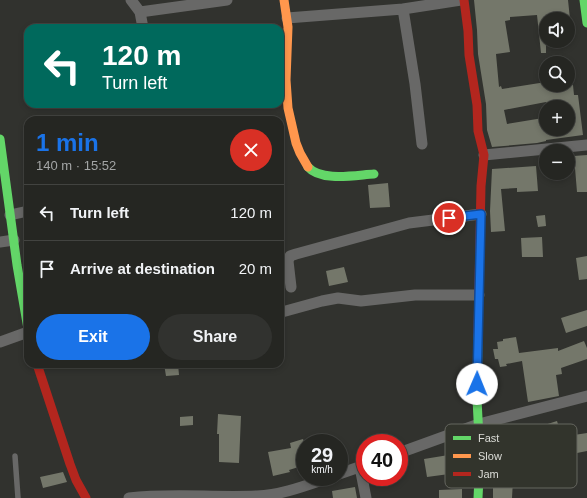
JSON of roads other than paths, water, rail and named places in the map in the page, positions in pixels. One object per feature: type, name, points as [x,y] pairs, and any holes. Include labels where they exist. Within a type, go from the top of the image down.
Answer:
[{"type":"street","points":[[131,0],[140,12],[142,24]]},
{"type":"street","points":[[140,12],[227,0]]},
{"type":"street","points":[[284,0],[287,103],[296,142],[304,162],[309,169],[320,175],[374,174]]},
{"type":"street","points":[[285,24],[400,6],[462,0],[468,31],[469,55],[477,105],[478,131],[484,155],[481,186],[477,399],[479,424],[587,396]]},
{"type":"street","points":[[584,0],[587,23]]},
{"type":"street","points":[[400,6],[415,84],[422,144]]},
{"type":"street","points":[[0,138],[24,305]]},
{"type":"street","points":[[484,155],[587,145]]},
{"type":"street","points":[[10,215],[24,213]]},
{"type":"street","points":[[291,287],[288,261],[290,256],[408,223],[481,214]]},
{"type":"street","points":[[0,242],[14,240]]},
{"type":"street","points":[[284,311],[338,298],[361,301],[414,295],[479,295]]},
{"type":"street","points":[[0,342],[24,333]]},
{"type":"street","points":[[38,368],[70,464],[76,480],[86,498]]},
{"type":"street","points":[[408,450],[445,436]]},
{"type":"street","points":[[129,498],[149,496],[257,496],[286,491],[302,486]]},
{"type":"street","points":[[364,486],[366,498]]},
{"type":"street","points":[[478,488],[478,498]]},
{"type":"lane","points":[[15,456],[18,498]]}]
